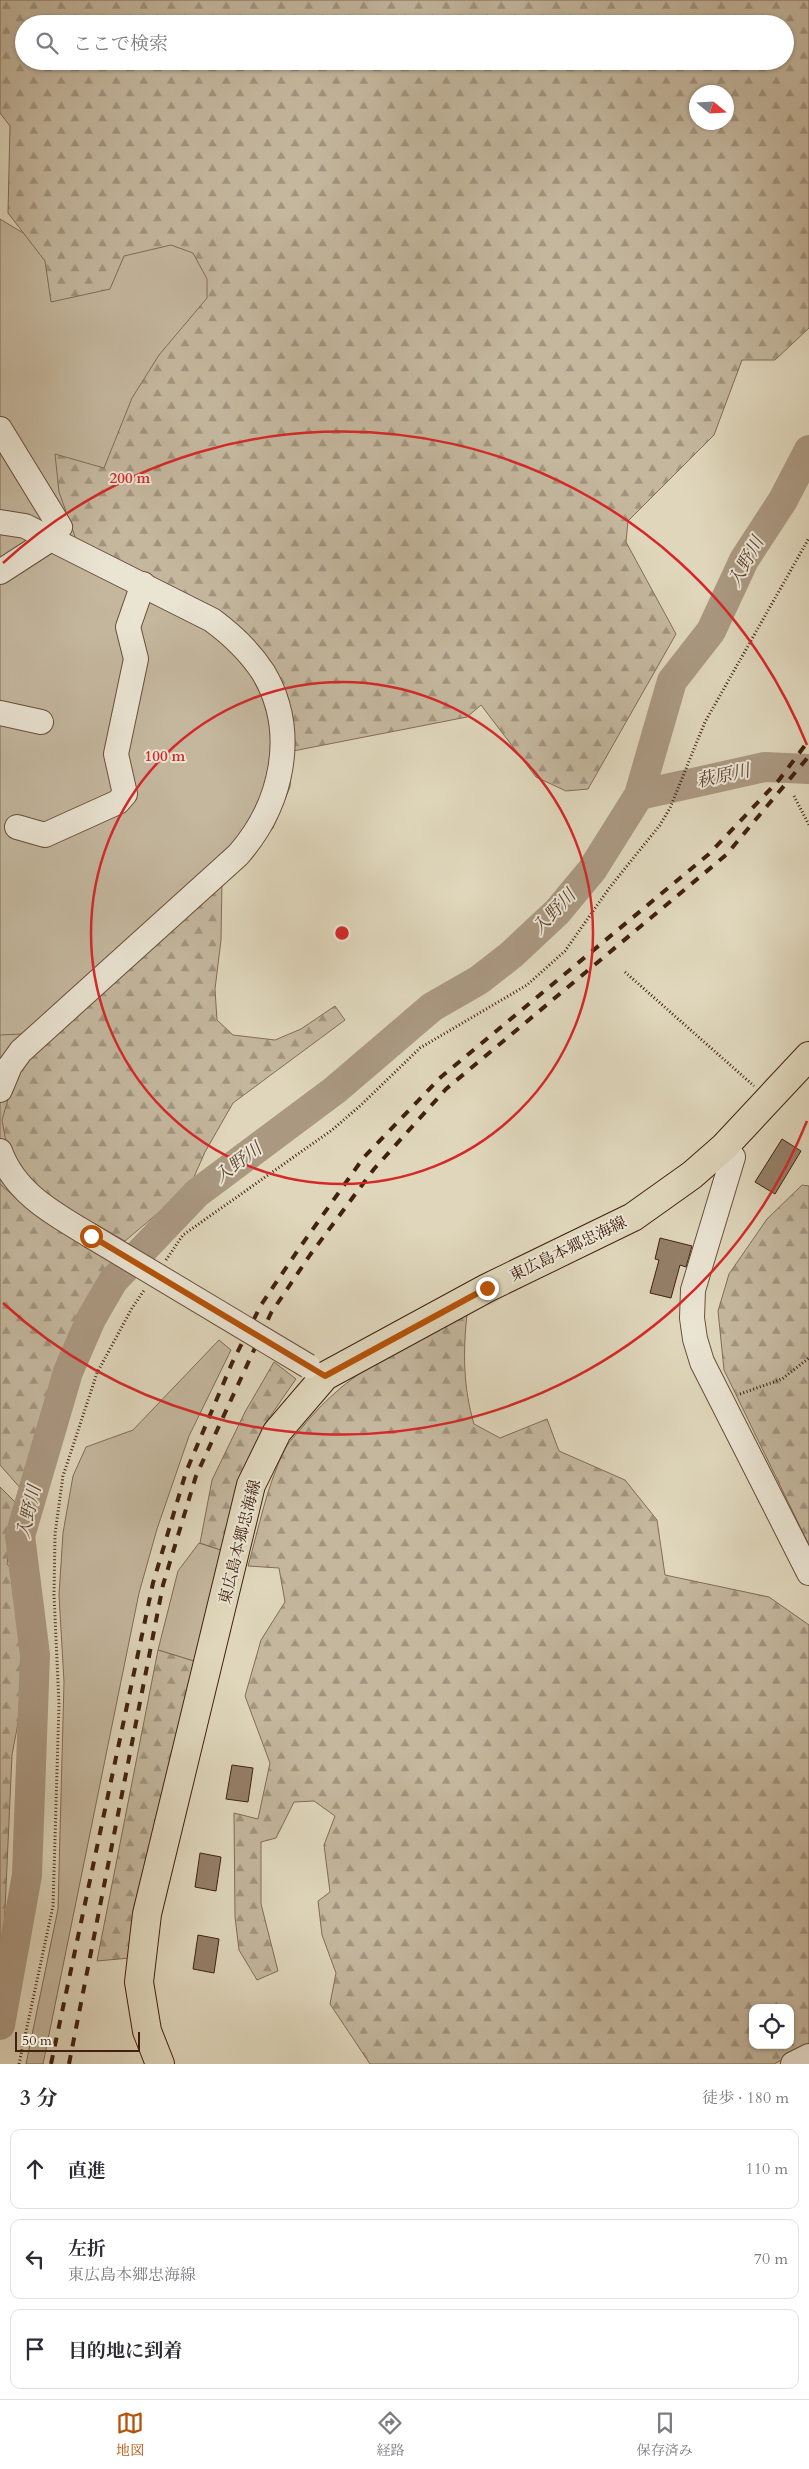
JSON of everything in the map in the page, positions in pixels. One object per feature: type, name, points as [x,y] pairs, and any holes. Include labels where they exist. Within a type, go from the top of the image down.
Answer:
[{"type":"main road","name":"東広島本郷忠海線","points":[[160,2064],[147,2031],[139,1982],[150,1905],[251,1485],[277,1432],[317,1371],[633,1217],[692,1175],[724,1147],[809,1056]]},
{"type":"street","points":[[0,429],[60,527],[51,539],[0,572]]},
{"type":"street","points":[[0,1090],[10,1066],[21,1051],[238,855],[253,837],[269,809],[276,789],[284,741],[277,704],[262,670],[226,631],[212,620],[143,584],[25,526],[1,518]]},
{"type":"street","points":[[17,827],[45,835],[118,802],[125,794],[116,754],[136,659],[128,627],[143,584]]},
{"type":"street","points":[[0,713],[41,722]]},
{"type":"street","points":[[724,1147],[733,1157],[693,1290],[692,1318],[695,1339],[702,1362],[723,1400],[809,1573]]},
{"type":"street","points":[[0,1151],[4,1161],[20,1185],[44,1208],[317,1371]]},
{"type":"street","points":[[793,2064],[809,2056]]},
{"type":"path","points":[[160,1268],[183,1235],[332,1130],[420,1048],[533,980],[565,951],[610,887],[660,825],[670,808],[705,722],[809,538]]},
{"type":"path","points":[[794,796],[809,825]]},
{"type":"path","points":[[625,972],[769,1099]]},
{"type":"path","points":[[19,2064],[53,1906],[59,1704],[54,1595],[55,1534],[63,1476],[97,1373],[132,1308],[149,1284]]},
{"type":"path","points":[[723,1400],[782,1379],[809,1358]]},
{"type":"green space","points":[[0,0],[809,0],[809,328],[775,360],[742,360],[714,435],[628,521],[626,542],[676,634],[588,789],[566,791],[536,777],[481,705],[467,717],[293,751],[273,668],[77,542],[59,492],[55,454],[104,468],[132,398],[159,355],[207,298],[207,279],[193,253],[171,245],[124,256],[110,289],[51,302],[45,261],[8,213],[10,126],[0,113]]},
{"type":"green space","points":[[188,218],[225,281],[291,661],[293,751],[290,787],[273,828],[222,881],[63,1081],[0,1202],[0,219],[76,265]]},
{"type":"green space","points":[[222,881],[221,940],[215,989],[217,1020],[233,1035],[275,1040],[301,1029],[335,1006],[345,1020],[233,1103],[205,1152],[190,1186],[125,1241],[34,1189],[9,1158],[2,1120],[15,1075],[37,1046]]},
{"type":"green space","points":[[22,1034],[0,1063],[0,1035]]},
{"type":"green space","points":[[0,1184],[27,1207],[116,1265],[69,1338],[39,1429],[22,1490],[0,1465]]},
{"type":"green space","points":[[802,1185],[809,1186],[809,1545],[724,1370],[718,1311],[729,1274],[767,1219]]},
{"type":"green space","points":[[467,1314],[465,1369],[470,1410],[474,1424],[500,1438],[547,1419],[559,1451],[625,1480],[657,1520],[665,1575],[769,1597],[809,1625],[809,2045],[774,2064],[370,2064],[330,2004],[336,1973],[322,1935],[318,1901],[330,1892],[324,1845],[335,1816],[314,1801],[294,1802],[276,1838],[261,1842],[261,1904],[278,1971],[257,1980],[239,1950],[235,1917],[234,1813],[258,1819],[270,1763],[245,1696],[261,1640],[285,1602],[279,1568],[248,1566],[268,1492],[287,1446],[322,1405],[340,1389],[379,1360]]},
{"type":"green space","points":[[219,1340],[231,1350],[189,1436],[157,1529],[139,1593],[43,2064],[26,2064],[58,1909],[64,1682],[59,1595],[63,1533],[73,1476],[86,1447],[133,1430]]},
{"type":"green space","points":[[274,1362],[296,1379],[262,1428],[224,1551],[200,1543],[212,1480],[245,1412]]},
{"type":"green space","points":[[0,1487],[16,1503],[7,1564],[22,1580],[30,1616],[28,1670],[12,1755],[4,1931],[0,1959]]},
{"type":"green space","points":[[199,1543],[224,1551],[197,1662],[158,1650],[178,1571]]},
{"type":"green space","points":[[158,1650],[197,1662],[130,1958],[97,1961]]},
{"type":"building","points":[[782,1139],[801,1151],[775,1194],[755,1182]]},
{"type":"building","points":[[660,1238],[692,1246],[686,1267],[680,1265],[671,1298],[650,1293],[659,1260],[655,1259]]},
{"type":"building","points":[[232,1765],[253,1768],[248,1802],[226,1799]]},
{"type":"building","points":[[200,1853],[221,1857],[216,1891],[195,1887]]},
{"type":"building","points":[[198,1935],[219,1939],[214,1973],[193,1969]]},
{"type":"waterway","name":"入野川","points":[[0,2025],[27,1875],[35,1655],[20,1536],[68,1372],[91,1319],[113,1281],[197,1193],[335,1090],[432,1007],[479,980],[511,955],[557,912],[592,870],[639,795],[672,681],[711,631],[744,560],[783,500],[809,450]]},
{"type":"waterway","name":"萩原川","points":[[639,795],[765,767],[809,769]]},
{"type":"railway","points":[[51,2064],[153,1583],[186,1472],[232,1363],[261,1305],[364,1157],[441,1077],[709,854],[779,780],[809,740]]},
{"type":"railway","points":[[69,2064],[163,1585],[196,1476],[271,1313],[310,1255],[374,1169],[446,1089],[726,855],[809,756]]},
{"type":"route","points":[[91,1236],[325,1376],[487,1288]]}]
